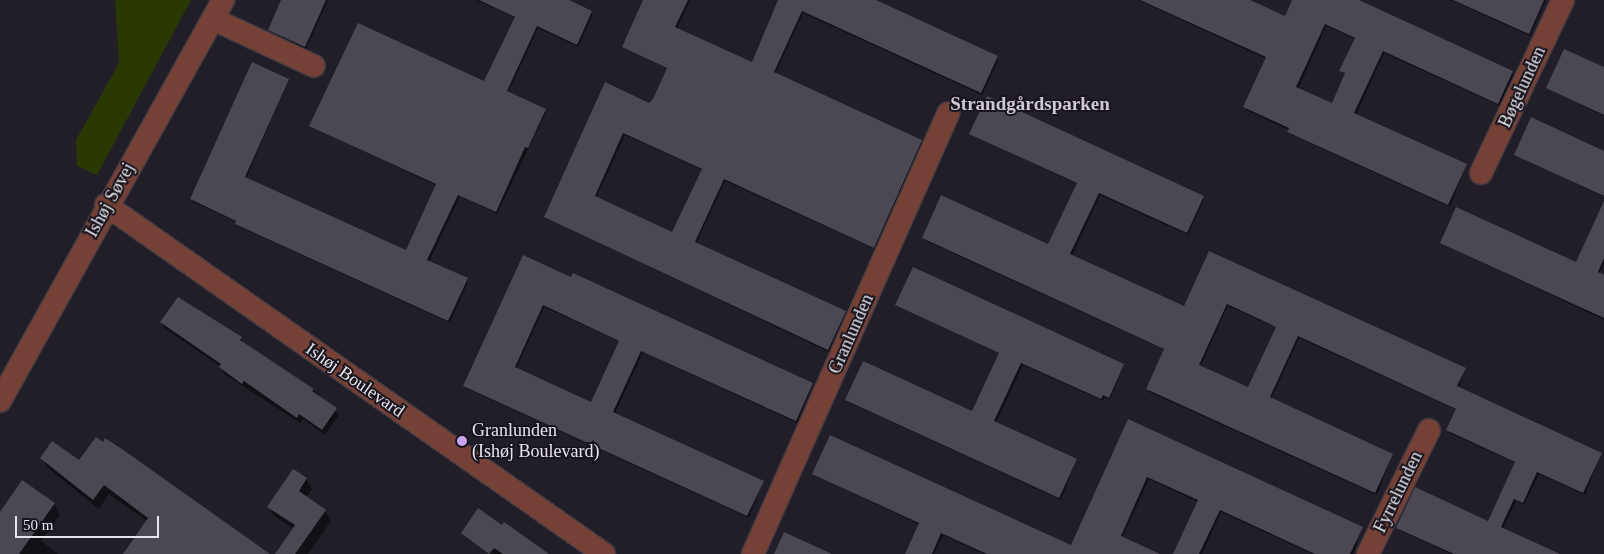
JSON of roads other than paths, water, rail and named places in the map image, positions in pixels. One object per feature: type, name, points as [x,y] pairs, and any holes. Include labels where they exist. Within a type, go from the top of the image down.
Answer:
[{"type":"street","name":"Bøgelunden","points":[[1481,173],[1563,0]]},
{"type":"street","points":[[218,9],[314,66]]},
{"type":"street","name":"Ishøj Søvej","points":[[0,401],[106,206],[218,9]]},
{"type":"street","name":"Granlunden","points":[[753,554],[948,114]]},
{"type":"street","name":"Ishøj Boulevard","points":[[106,206],[604,554]]},
{"type":"street","name":"Fyrrelunden","points":[[1368,554],[1429,430]]},
{"type":"place","name":"Granlunden (Ishøj Boulevard)","points":[[462,441]]},
{"type":"district","name":"Strandgårdsparken","points":[[1030,104]]}]
